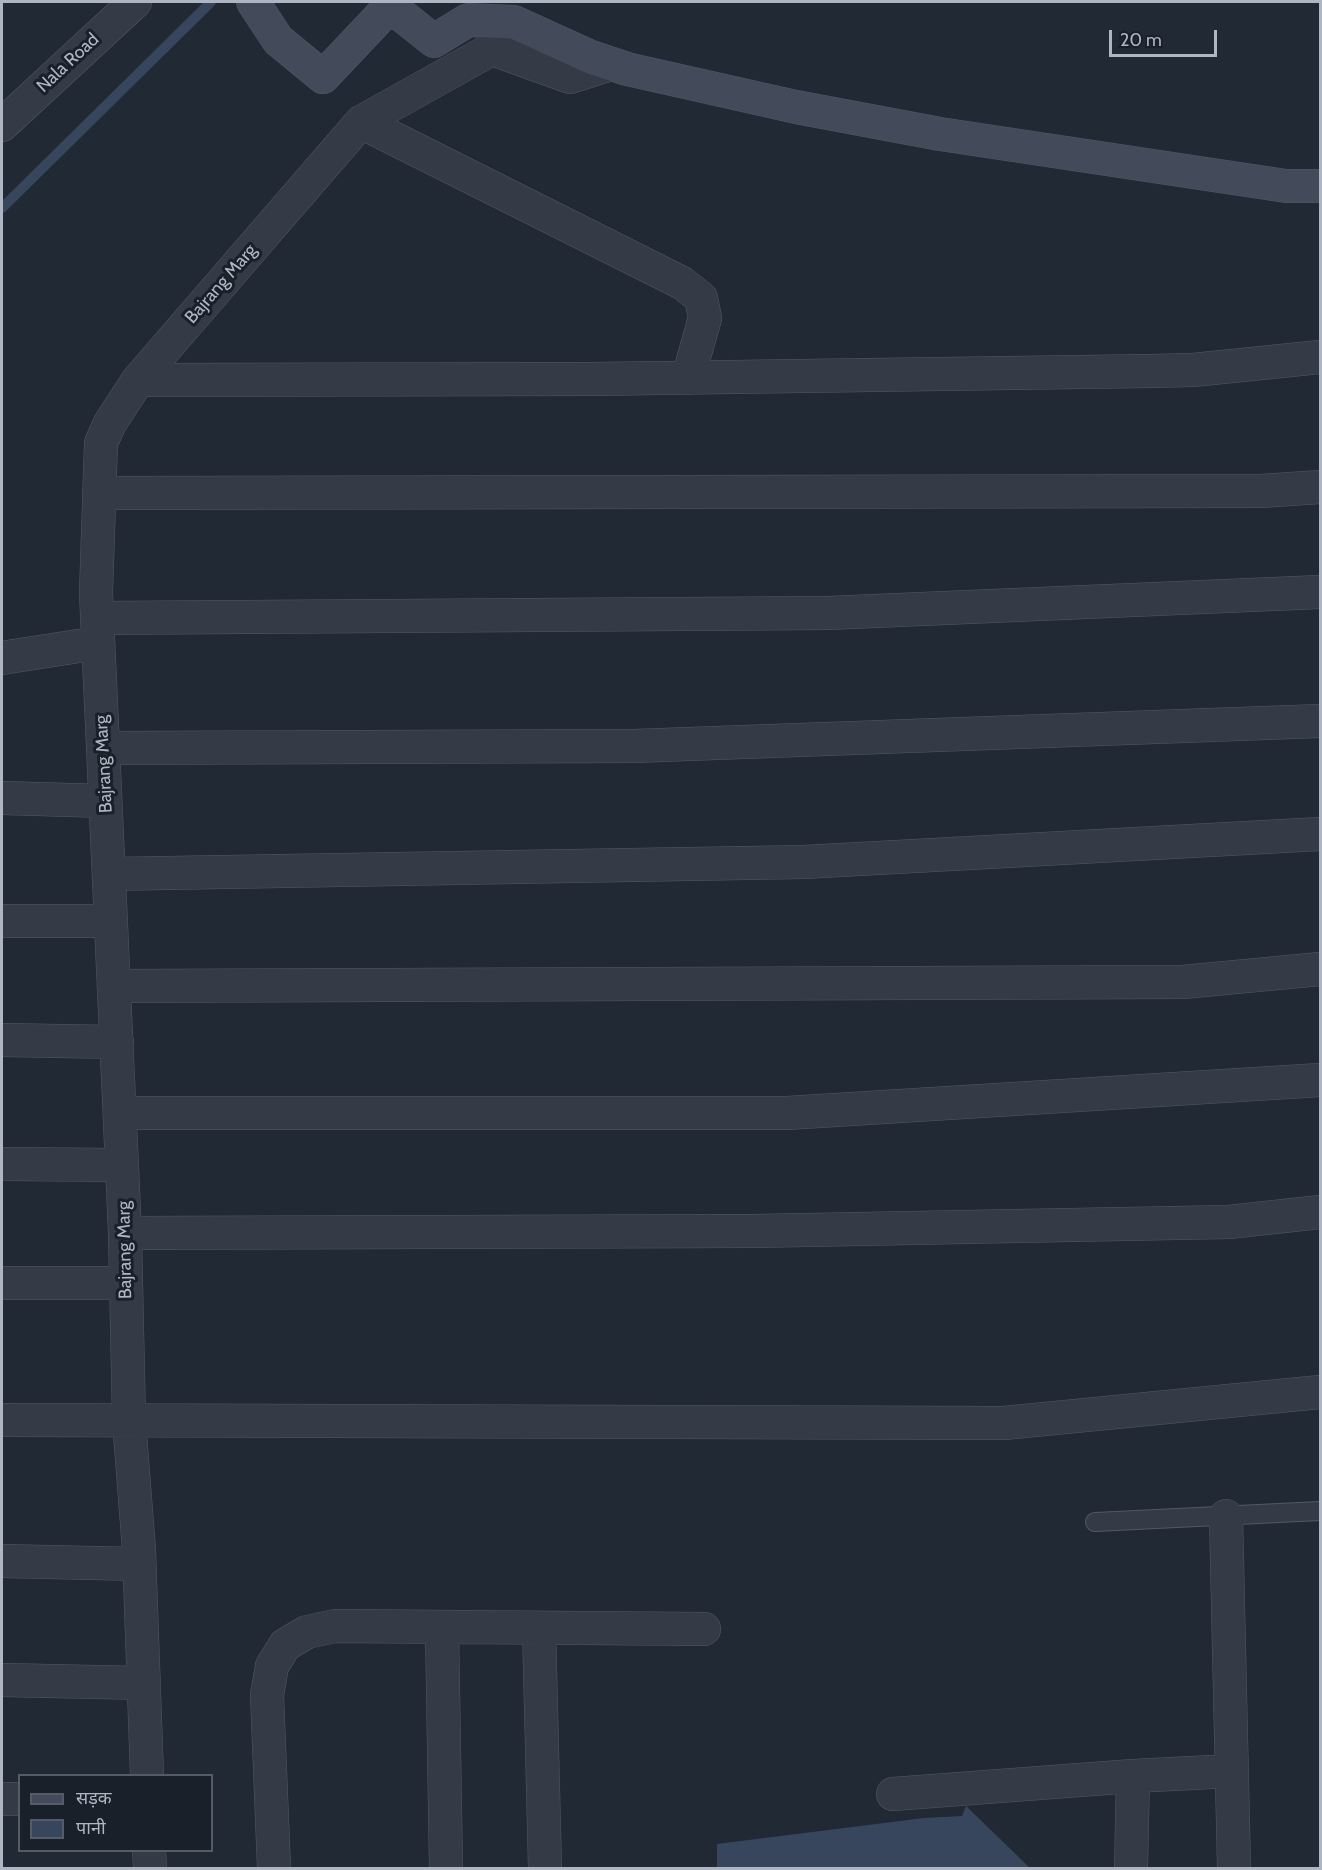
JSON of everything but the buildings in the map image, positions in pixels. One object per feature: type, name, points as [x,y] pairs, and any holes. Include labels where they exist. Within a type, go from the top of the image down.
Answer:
[{"type":"street","name":"Nala Road","points":[[2,125],[135,2]]},
{"type":"street","points":[[253,2],[278,40],[323,77],[390,6],[434,41],[468,20],[514,22],[601,61],[796,107],[940,134],[1286,186],[1320,186]]},
{"type":"street","name":"Bajrang Marg","points":[[147,1774],[139,1564],[129,1421],[125,1233],[97,631],[96,593],[101,443],[110,423],[138,380],[361,122],[492,49],[570,77],[601,61]]},
{"type":"street","points":[[361,122],[682,283],[701,298],[705,318],[688,378]]},
{"type":"street","points":[[138,380],[688,378],[1193,369],[1320,357]]},
{"type":"street","points":[[99,493],[1238,491],[1320,487]]},
{"type":"street","points":[[2,658],[97,631],[828,614],[1320,592]]},
{"type":"street","points":[[103,748],[634,746],[1320,721]]},
{"type":"street","points":[[2,798],[105,801]]},
{"type":"street","points":[[109,874],[804,862],[1320,834]]},
{"type":"street","points":[[2,921],[111,921]]},
{"type":"street","points":[[114,986],[1183,982],[1320,969]]},
{"type":"street","points":[[2,1040],[117,1042]]},
{"type":"street","points":[[120,1113],[787,1113],[1320,1080]]},
{"type":"street","points":[[2,1164],[122,1165]]},
{"type":"street","points":[[125,1233],[753,1231],[1205,1223],[1320,1212]]},
{"type":"street","points":[[2,1282],[125,1283]]},
{"type":"street","points":[[2,1420],[1004,1423],[1320,1392]]},
{"type":"street","points":[[1226,1516],[1234,1869]]},
{"type":"street","points":[[2,1561],[139,1564]]},
{"type":"street","points":[[274,1869],[267,1695],[272,1666],[285,1645],[307,1632],[335,1626],[704,1629]]},
{"type":"street","points":[[442,1628],[446,1869]]},
{"type":"street","points":[[539,1628],[545,1869]]},
{"type":"street","points":[[2,1680],[144,1683]]},
{"type":"street","points":[[893,1794],[1231,1771]]},
{"type":"street","points":[[1131,1869],[1133,1776]]},
{"type":"street","points":[[2,1799],[18,1799]]},
{"type":"street","points":[[149,1852],[150,1869]]},
{"type":"lane","points":[[1095,1522],[1320,1511]]},
{"type":"water","points":[[966,1806],[1030,1868],[717,1868],[717,1844],[924,1818],[962,1816]]},
{"type":"waterway","points":[[2,208],[211,2]]}]
